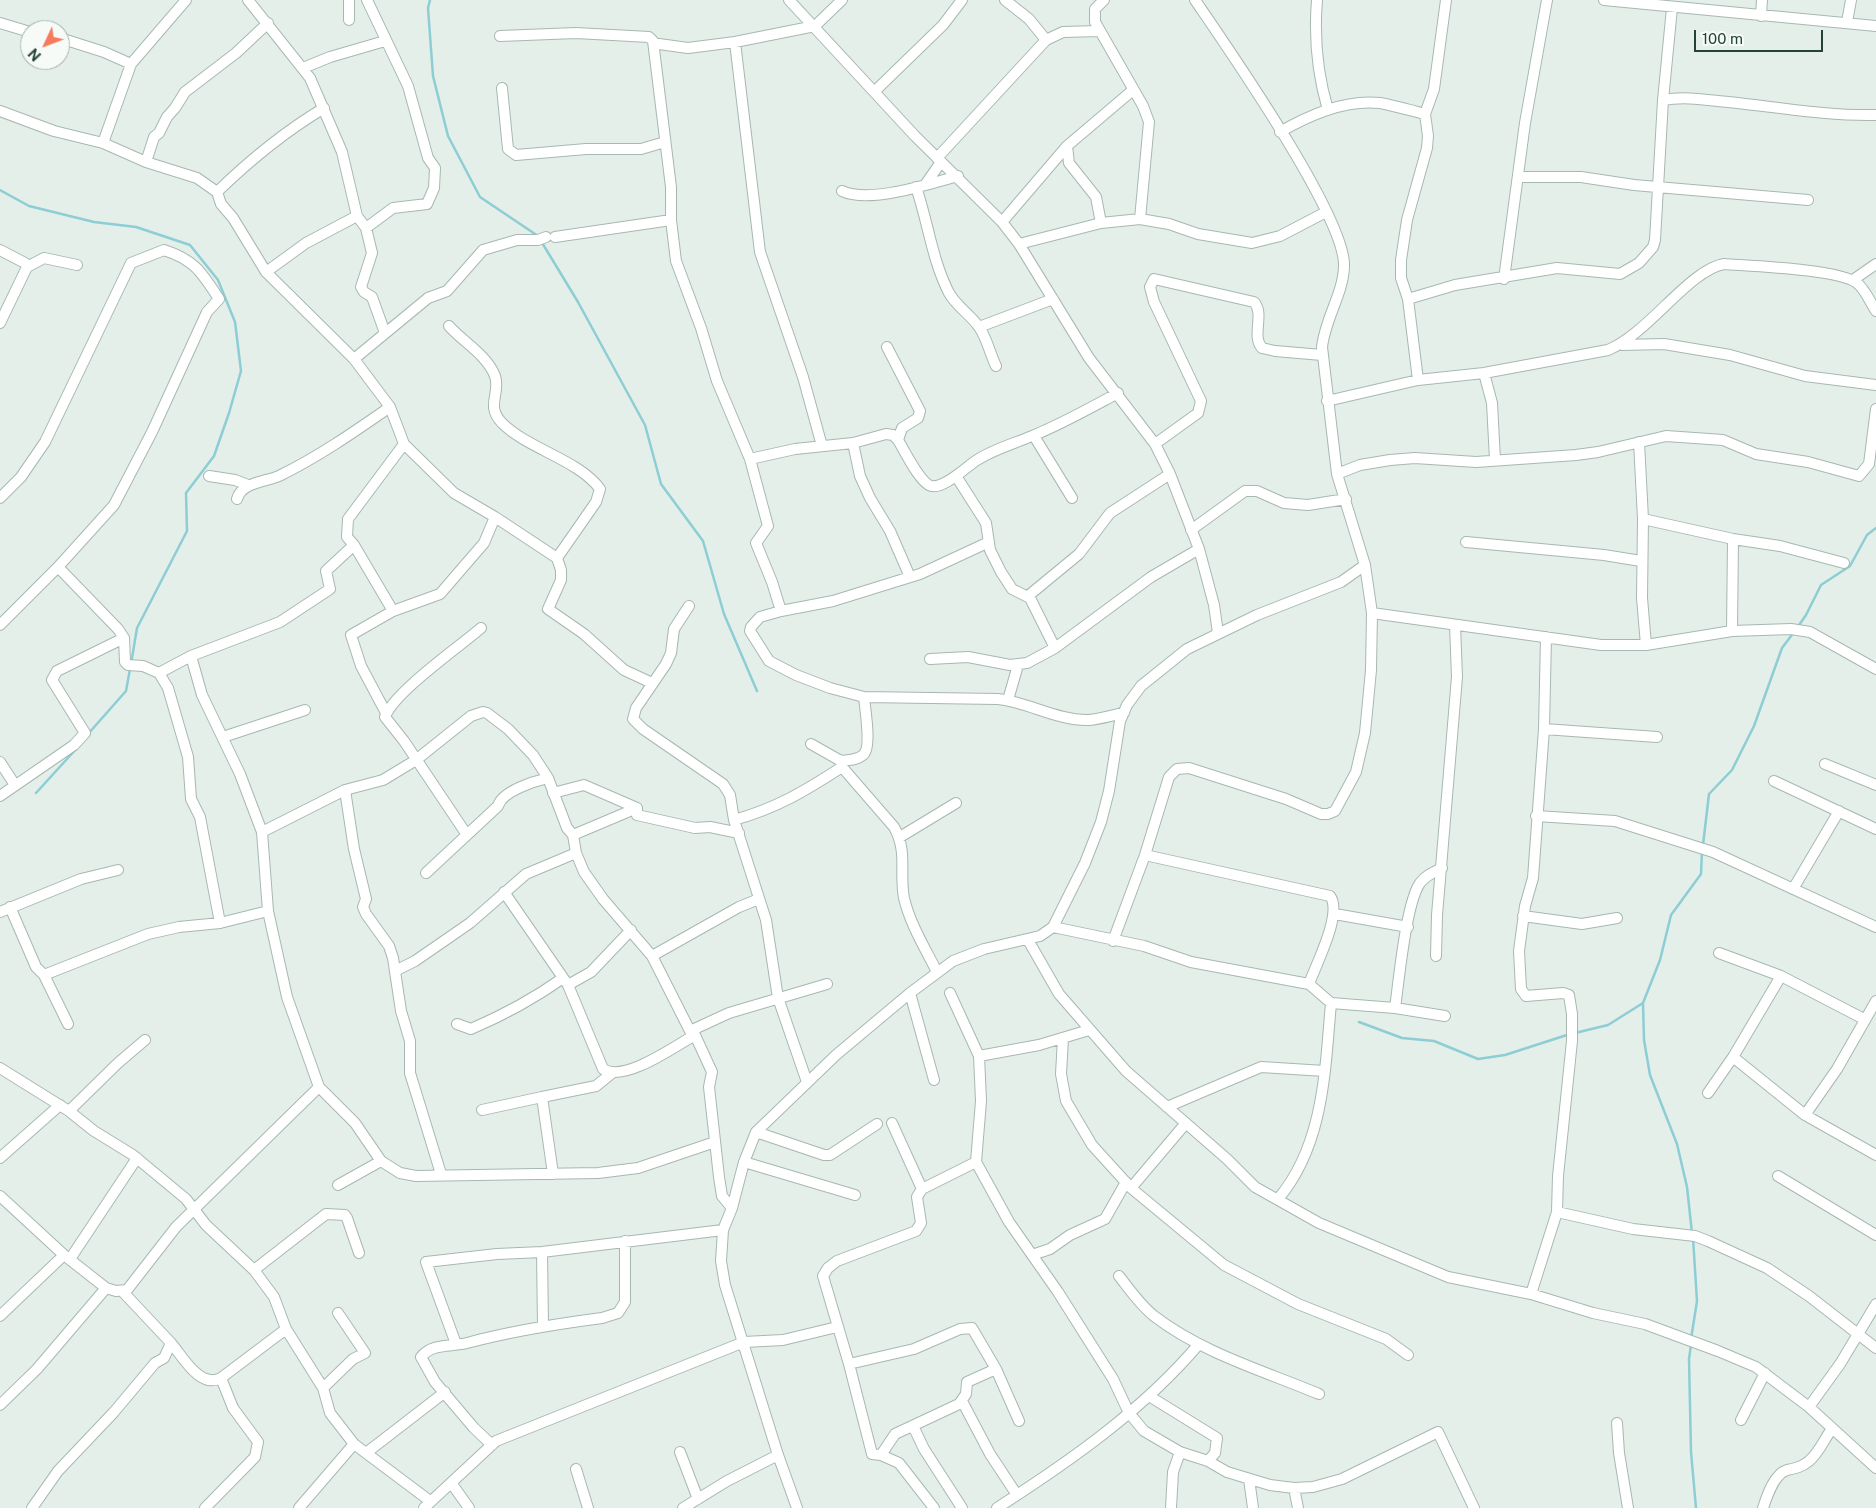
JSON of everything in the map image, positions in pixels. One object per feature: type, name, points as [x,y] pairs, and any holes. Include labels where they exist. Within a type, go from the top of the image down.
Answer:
[{"type":"street","points":[[103,143],[131,64],[186,0]]},
{"type":"street","points":[[248,0],[303,68],[324,108],[342,152],[357,216],[366,228],[372,253],[361,287],[364,292],[372,297],[385,333]]},
{"type":"street","points":[[349,0],[349,20]]},
{"type":"street","points":[[366,228],[393,208],[427,204],[432,193],[436,174],[428,158],[408,86],[367,0]]},
{"type":"street","points":[[789,0],[939,160],[958,176],[1002,222],[1019,244],[1089,358],[1155,444],[1170,474],[1199,550],[1214,605],[1218,633]]},
{"type":"street","points":[[655,46],[659,44],[688,48],[735,42],[815,26],[842,0]]},
{"type":"street","points":[[875,91],[943,25],[962,0]]},
{"type":"street","points":[[1005,0],[1029,19],[1046,40]]},
{"type":"street","points":[[1104,0],[1095,9],[1094,16],[1099,31],[1111,48],[1143,106],[1149,122],[1140,219]]},
{"type":"street","points":[[1113,941],[1145,855],[1169,777],[1173,771],[1182,767],[1286,799],[1321,814],[1328,814],[1335,810],[1356,772],[1365,733],[1371,670],[1372,613],[1365,565],[1337,474],[1322,354],[1324,331],[1338,293],[1344,268],[1340,240],[1280,132],[1196,0]]},
{"type":"street","points":[[1317,0],[1315,18],[1318,53],[1323,92],[1328,110]]},
{"type":"street","points":[[1418,380],[1408,299],[1401,278],[1401,260],[1407,220],[1427,148],[1428,136],[1425,114],[1434,89],[1446,0]]},
{"type":"street","points":[[1504,278],[1518,177],[1547,0]]},
{"type":"street","points":[[1604,0],[1876,26]]},
{"type":"street","points":[[1761,16],[1762,0]]},
{"type":"street","points":[[1847,22],[1851,0]]},
{"type":"street","points":[[1408,299],[1455,285],[1557,268],[1620,274],[1633,268],[1653,247],[1659,186],[1663,100],[1672,8]]},
{"type":"street","points":[[146,162],[154,137],[159,133],[167,117],[176,108],[186,92],[236,53],[268,23]]},
{"type":"street","points":[[0,24],[20,29]]},
{"type":"street","points":[[996,366],[979,327],[957,306],[949,292],[932,249],[921,186],[939,160],[1046,40],[1063,32],[1099,31]]},
{"type":"street","points":[[500,36],[576,32],[649,37],[655,46]]},
{"type":"street","points":[[70,41],[104,52],[131,64]]},
{"type":"street","points":[[303,68],[330,57],[385,41]]},
{"type":"street","points":[[735,42],[760,252],[803,377],[822,446]]},
{"type":"street","points":[[655,46],[653,51],[671,187],[671,220],[676,261],[701,328],[716,381],[750,459],[768,526],[756,543],[772,582],[781,611]]},
{"type":"street","points":[[502,88],[508,149],[516,155],[586,148],[641,149],[665,142]]},
{"type":"street","points":[[1002,222],[1067,146],[1133,90]]},
{"type":"street","points":[[1663,100],[1676,98],[1692,99],[1795,109],[1830,115],[1876,115]]},
{"type":"street","points":[[1280,132],[1298,121],[1347,104],[1379,103],[1425,114]]},
{"type":"street","points":[[217,192],[248,163],[296,125],[324,108]]},
{"type":"street","points":[[0,111],[54,131],[103,143],[146,162],[197,178],[217,192],[221,204],[233,218],[266,272],[354,359],[390,407],[404,444],[454,493],[495,517],[556,558],[561,570],[561,580],[548,609],[584,634],[624,670],[652,683]]},
{"type":"street","points":[[1067,146],[1069,163],[1096,197],[1101,223]]},
{"type":"street","points":[[842,191],[853,196],[868,197],[958,176]]},
{"type":"street","points":[[1518,177],[1581,177],[1808,200]]},
{"type":"street","points":[[1019,244],[1101,223],[1140,219],[1169,224],[1198,234],[1252,243],[1280,236],[1326,212]]},
{"type":"street","points":[[266,272],[306,243],[357,216]]},
{"type":"street","points":[[354,359],[428,298],[447,291],[484,250],[517,240],[538,240],[671,220]]},
{"type":"street","points":[[0,250],[25,262],[27,267]]},
{"type":"street","points":[[0,498],[20,477],[45,442],[131,263],[164,250],[191,261],[203,274],[219,299],[208,312],[152,432],[114,505],[58,567],[0,625]]},
{"type":"street","points":[[0,323],[27,267],[44,258],[77,265]]},
{"type":"street","points":[[1853,280],[1876,264]]},
{"type":"street","points":[[1621,345],[1638,333],[1677,296],[1715,266],[1804,270],[1853,280],[1864,290],[1876,311]]},
{"type":"street","points":[[1155,444],[1198,413],[1201,401],[1154,302],[1150,288],[1154,279],[1254,302],[1258,310],[1258,340],[1262,348],[1275,351],[1322,354]]},
{"type":"street","points":[[979,327],[1053,299]]},
{"type":"street","points":[[448,326],[476,352],[494,374],[496,391],[493,404],[497,417],[503,424],[536,446],[568,463],[600,489],[596,502],[556,558]]},
{"type":"street","points":[[1327,401],[1418,380],[1484,373],[1574,357],[1621,345],[1664,344],[1730,356],[1805,376],[1876,385]]},
{"type":"street","points":[[888,346],[920,411],[918,418],[902,428],[898,440]]},
{"type":"street","points":[[1484,373],[1492,403],[1494,460]]},
{"type":"street","points":[[750,459],[822,446],[853,443],[886,434],[893,435],[915,469],[928,484],[934,486],[956,476],[976,460],[998,448],[1034,436],[1118,394]]},
{"type":"street","points":[[237,499],[239,494],[248,486],[267,481],[309,459],[349,436],[390,407]]},
{"type":"street","points":[[1337,474],[1360,465],[1415,458],[1476,462],[1576,455],[1666,436],[1723,440],[1756,454],[1808,462],[1852,476],[1859,476],[1869,464],[1876,409]]},
{"type":"street","points":[[1034,436],[1072,498]]},
{"type":"street","points":[[1639,442],[1643,519],[1641,561],[1646,645]]},
{"type":"street","points":[[853,443],[860,476],[870,498],[890,531],[910,577]]},
{"type":"street","points":[[392,611],[354,545],[346,538],[348,519],[404,444]]},
{"type":"street","points":[[1028,596],[1079,554],[1110,513],[1170,474]]},
{"type":"street","points":[[208,476],[234,480],[248,486]]},
{"type":"street","points":[[956,476],[986,523],[990,550],[1010,587],[1028,596],[1056,648]]},
{"type":"street","points":[[1192,530],[1245,491],[1257,491],[1284,503],[1308,506],[1346,500]]},
{"type":"street","points":[[467,835],[385,717],[386,713],[361,666],[351,635],[392,611],[440,594],[484,543],[495,517]]},
{"type":"street","points":[[1643,519],[1733,540],[1780,546],[1844,563]]},
{"type":"street","points":[[1732,632],[1733,540]]},
{"type":"street","points":[[989,542],[910,577],[833,601],[781,611],[760,618],[751,627],[753,639],[769,662],[830,688],[864,697],[1008,700],[1054,714],[1088,720],[1124,713]]},
{"type":"street","points":[[1466,542],[1604,555],[1641,561]]},
{"type":"street","points":[[159,673],[190,656],[280,622],[296,612],[304,604],[330,589],[326,571],[354,545]]},
{"type":"street","points":[[930,659],[968,657],[1018,665],[1056,648],[1151,577],[1199,550]]},
{"type":"street","points":[[797,1508],[725,1285],[721,1261],[723,1230],[732,1208],[744,1162],[756,1132],[807,1082],[937,972],[966,955],[1028,940],[1040,936],[1052,927],[1085,863],[1101,822],[1117,732],[1124,713],[1141,686],[1187,649],[1257,614],[1341,582],[1365,565]]},
{"type":"street","points":[[58,567],[124,638],[124,662],[128,665],[143,666],[159,673],[168,688],[188,757],[191,799],[202,825],[220,923]]},
{"type":"street","points":[[689,606],[674,629],[671,653],[666,664],[634,712],[635,723],[723,784],[730,795],[734,820],[766,920],[778,998],[807,1082]]},
{"type":"street","points":[[1372,613],[1601,645],[1646,645],[1732,632],[1792,629],[1810,632],[1876,668]]},
{"type":"street","points":[[1436,956],[1437,915],[1458,677],[1455,625]]},
{"type":"street","points":[[386,713],[391,704],[404,691],[481,628]]},
{"type":"street","points":[[1531,1294],[1557,1212],[1558,1176],[1572,1041],[1572,1000],[1569,995],[1563,993],[1529,996],[1523,993],[1519,966],[1523,916],[1533,878],[1536,816],[1544,729],[1546,637]]},
{"type":"street","points":[[0,796],[74,745],[85,733],[52,680],[53,676],[57,671],[124,638]]},
{"type":"street","points":[[190,656],[202,695],[240,774],[262,832],[268,910],[287,997],[319,1087],[355,1123],[381,1161],[400,1173],[416,1176],[441,1174],[598,1173],[638,1168],[715,1142]]},
{"type":"street","points":[[1008,700],[1018,665]]},
{"type":"street","points":[[734,820],[766,811],[798,795],[842,764],[857,759],[868,749],[864,697]]},
{"type":"street","points":[[222,737],[305,710]]},
{"type":"street","points":[[262,832],[345,790],[382,780],[416,760],[471,716],[483,712],[508,729],[533,755],[548,778],[567,828],[573,836],[576,854],[593,887],[652,956],[712,1072],[709,1087],[722,1196],[732,1208]]},
{"type":"street","points":[[1544,729],[1657,736]]},
{"type":"street","points":[[811,744],[842,764],[894,826],[900,837],[904,862],[904,896],[910,919],[937,972]]},
{"type":"street","points":[[0,762],[15,785]]},
{"type":"street","points":[[1825,764],[1876,786]]},
{"type":"street","points":[[426,873],[498,806],[505,797],[532,782],[548,778]]},
{"type":"street","points":[[1774,781],[1876,829]]},
{"type":"street","points":[[553,793],[584,785],[637,808]]},
{"type":"street","points":[[345,790],[354,849],[366,899],[363,907],[389,946],[401,1011],[410,1041],[410,1073],[441,1174]]},
{"type":"street","points":[[900,837],[956,803]]},
{"type":"street","points":[[637,808],[637,815],[695,828],[710,827],[739,833]]},
{"type":"street","points":[[573,836],[637,808]]},
{"type":"street","points":[[1793,889],[1839,812]]},
{"type":"street","points":[[1536,816],[1615,821],[1692,845],[1713,852],[1876,927]]},
{"type":"street","points":[[395,971],[415,961],[470,923],[504,892],[531,871],[576,854]]},
{"type":"street","points":[[1145,855],[1324,894],[1334,902],[1335,914],[1309,984]]},
{"type":"street","points":[[1395,1008],[1412,902],[1419,884],[1427,875],[1442,868]]},
{"type":"street","points":[[68,1024],[44,974],[36,967],[5,910],[81,879],[118,870]]},
{"type":"street","points":[[504,892],[565,981],[598,1062],[603,1069],[612,1073]]},
{"type":"street","points":[[652,956],[739,907],[759,899]]},
{"type":"street","points":[[44,974],[148,934],[179,926],[220,923],[268,910]]},
{"type":"street","points":[[1335,914],[1408,927]]},
{"type":"street","points":[[1523,916],[1582,924],[1617,918]]},
{"type":"street","points":[[1052,927],[1144,946],[1191,962],[1309,984],[1331,1002],[1395,1008],[1445,1016]]},
{"type":"street","points":[[457,1024],[471,1029],[504,1015],[565,981],[591,972],[631,930]]},
{"type":"street","points":[[1028,940],[1059,994],[1126,1071],[1255,1187],[1319,1223],[1448,1277],[1531,1294],[1593,1313],[1645,1324],[1718,1350],[1756,1367],[1809,1408],[1831,1430],[1876,1468]]},
{"type":"street","points":[[1719,953],[1781,976],[1864,1019]]},
{"type":"street","points":[[1708,1093],[1733,1057],[1781,976]]},
{"type":"street","points":[[482,1110],[596,1086],[612,1073],[627,1071],[730,1013],[827,984]]},
{"type":"street","points":[[950,992],[979,1056],[981,1101],[976,1162],[987,1186],[1058,1292],[1113,1379],[1129,1413],[1144,1431],[1180,1452],[1208,1461],[1249,1479],[1270,1485],[1294,1488],[1313,1487],[1342,1479],[1438,1432],[1474,1508]]},
{"type":"street","points":[[910,993],[934,1080]]},
{"type":"street","points":[[1805,1115],[1837,1069],[1876,1000]]},
{"type":"street","points":[[1278,1199],[1308,1151],[1325,1072],[1331,1002]]},
{"type":"street","points":[[979,1056],[1063,1038],[1089,1030]]},
{"type":"street","points":[[1063,1038],[1062,1074],[1066,1101],[1092,1145],[1128,1185],[1224,1265],[1298,1304],[1386,1339],[1408,1355]]},
{"type":"street","points":[[0,1158],[65,1108],[145,1040]]},
{"type":"street","points":[[1733,1057],[1805,1115],[1876,1155]]},
{"type":"street","points":[[1167,1107],[1237,1075],[1261,1067],[1283,1067],[1325,1072]]},
{"type":"street","points":[[0,1068],[65,1108],[94,1131],[137,1158],[186,1199],[206,1225],[254,1270],[274,1297],[286,1328],[323,1388],[330,1413],[354,1444],[427,1505],[452,1484],[496,1441],[744,1342],[783,1340],[837,1327]]},
{"type":"street","points":[[122,1292],[130,1288],[176,1227],[319,1087]]},
{"type":"street","points":[[542,1097],[553,1174]]},
{"type":"street","points":[[892,1123],[922,1189]]},
{"type":"street","points":[[1032,1255],[1050,1249],[1070,1235],[1105,1219],[1128,1185],[1186,1123]]},
{"type":"street","points":[[756,1132],[824,1155],[830,1155],[877,1124]]},
{"type":"street","points":[[0,1316],[67,1257],[137,1158]]},
{"type":"street","points":[[338,1185],[381,1161]]},
{"type":"street","points":[[744,1162],[855,1195]]},
{"type":"street","points":[[934,1508],[898,1463],[881,1455],[872,1454],[849,1364],[825,1285],[824,1272],[837,1261],[916,1231],[921,1223],[917,1197],[922,1189],[976,1162]]},
{"type":"street","points":[[1778,1176],[1876,1235]]},
{"type":"street","points":[[0,1196],[67,1257],[106,1288],[122,1292],[171,1343],[194,1371],[204,1379],[212,1381],[221,1378],[286,1328]]},
{"type":"street","points":[[1557,1212],[1634,1229],[1690,1236],[1767,1268],[1876,1348]]},
{"type":"street","points":[[254,1270],[326,1214],[344,1215],[359,1252]]},
{"type":"street","points":[[456,1344],[426,1262],[542,1252],[723,1230]]},
{"type":"street","points":[[492,1446],[435,1382],[421,1357],[428,1350],[437,1347],[495,1334],[602,1318],[618,1313],[626,1302],[624,1241]]},
{"type":"street","points":[[542,1252],[543,1326]]},
{"type":"street","points":[[1119,1276],[1137,1300],[1153,1315],[1198,1344],[1319,1394]]},
{"type":"street","points":[[0,1405],[37,1369],[106,1288]]},
{"type":"street","points":[[1809,1408],[1840,1364],[1876,1304]]},
{"type":"street","points":[[323,1388],[353,1359],[366,1353],[338,1313]]},
{"type":"street","points":[[849,1364],[914,1349],[967,1328],[975,1330],[996,1369],[1019,1421]]},
{"type":"street","points":[[32,1508],[58,1471],[114,1412],[155,1363],[164,1358],[171,1343]]},
{"type":"street","points":[[997,1508],[1052,1473],[1129,1413],[1173,1374],[1198,1344]]},
{"type":"street","points":[[881,1455],[895,1434],[954,1407],[962,1401],[968,1382],[996,1369]]},
{"type":"street","points":[[1741,1420],[1765,1374]]},
{"type":"street","points":[[205,1508],[255,1457],[258,1442],[233,1408],[221,1378]]},
{"type":"street","points":[[366,1453],[445,1392]]},
{"type":"street","points":[[1149,1396],[1217,1438],[1215,1453],[1208,1461]]},
{"type":"street","points":[[962,1401],[990,1454],[1018,1495]]},
{"type":"street","points":[[1617,1423],[1618,1453],[1628,1508]]},
{"type":"street","points":[[913,1426],[924,1449],[962,1508]]},
{"type":"street","points":[[1763,1508],[1770,1489],[1778,1477],[1785,1470],[1799,1468],[1810,1460],[1831,1430]]},
{"type":"street","points":[[299,1508],[354,1444]]},
{"type":"street","points":[[680,1452],[698,1499]]},
{"type":"street","points":[[1171,1508],[1173,1472],[1180,1452]]},
{"type":"street","points":[[683,1508],[778,1454]]},
{"type":"street","points":[[576,1469],[588,1508]]},
{"type":"street","points":[[1249,1479],[1253,1508]]},
{"type":"street","points":[[452,1484],[469,1508]]},
{"type":"street","points":[[1294,1488],[1298,1508]]},
{"type":"waterway","points":[[430,0],[428,8],[433,76],[448,136],[480,197],[538,236]]},
{"type":"waterway","points":[[0,190],[29,206],[94,222],[136,227],[190,245],[218,280],[235,322],[241,371],[229,413],[214,456],[186,493],[187,531],[137,628],[131,664]]},
{"type":"waterway","points":[[541,241],[578,302],[645,425],[661,484],[703,541],[724,614],[757,691]]},
{"type":"waterway","points":[[1797,628],[1806,615],[1821,585],[1850,566],[1867,535],[1876,528]]},
{"type":"waterway","points":[[1703,845],[1709,794],[1732,770],[1754,726],[1782,648],[1794,632]]},
{"type":"waterway","points":[[88,734],[126,691],[130,669]]},
{"type":"waterway","points":[[36,793],[77,748]]},
{"type":"waterway","points":[[1575,1033],[1608,1025],[1643,1003],[1660,960],[1671,915],[1701,874],[1702,851]]},
{"type":"waterway","points":[[1643,1003],[1644,1040],[1650,1075],[1677,1144],[1687,1187],[1692,1233]]},
{"type":"waterway","points":[[1359,1022],[1402,1038],[1434,1041],[1478,1059],[1505,1055],[1570,1034]]},
{"type":"waterway","points":[[1691,1339],[1697,1301],[1693,1238]]},
{"type":"waterway","points":[[1691,1345],[1689,1359],[1691,1452],[1696,1508]]}]
